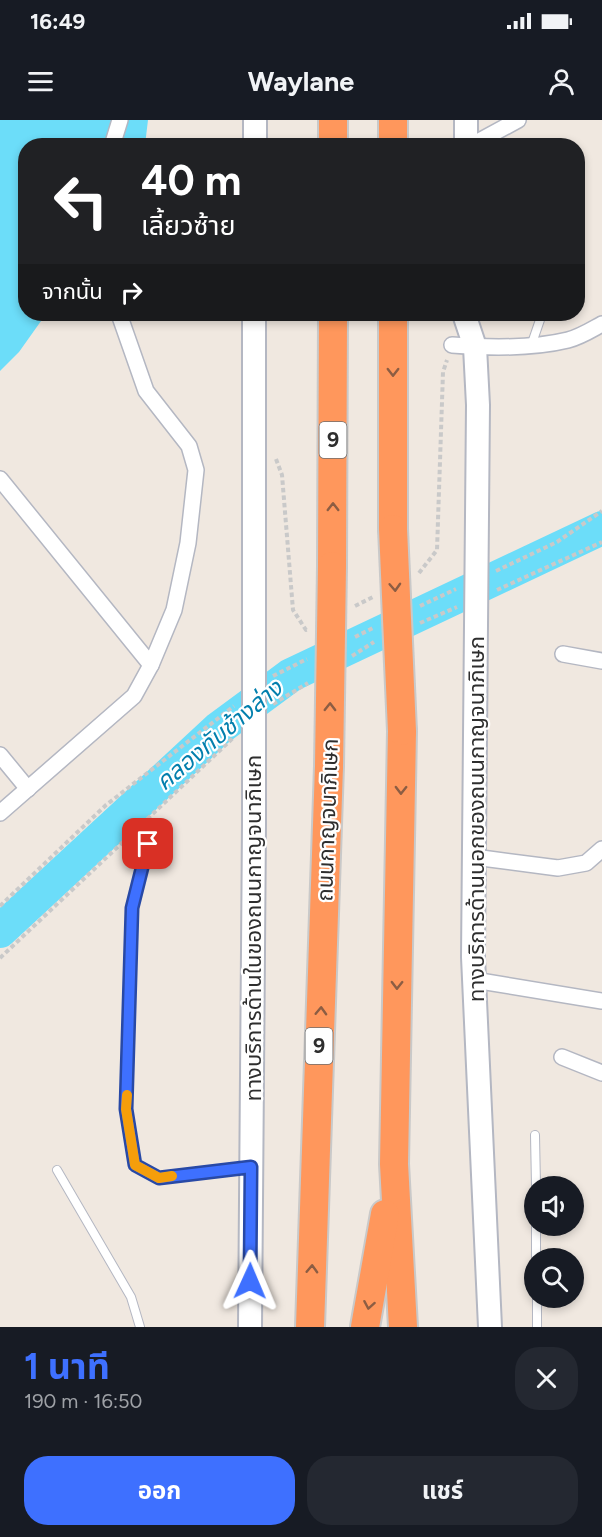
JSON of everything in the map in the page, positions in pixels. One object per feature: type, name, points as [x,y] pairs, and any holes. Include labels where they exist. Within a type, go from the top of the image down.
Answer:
[{"type":"highway","points":[[333,120],[333,138]]},
{"type":"highway","points":[[393,120],[393,138]]},
{"type":"highway","name":"ถนนกาญจนาภิเษก","points":[[310,1327],[329,766],[333,566],[333,321]]},
{"type":"highway","points":[[393,321],[393,529],[402,731],[394,1164],[403,1327]]},
{"type":"highway","points":[[365,1327],[394,1164]]},
{"type":"main road","points":[[255,120],[255,138]]},
{"type":"main road","points":[[466,120],[466,138]]},
{"type":"main road","name":"ทางบริการด้านในของถนนกาญจนาภิเษก","points":[[250,1327],[254,824],[254,321]]},
{"type":"main road","name":"ทางบริการด้านนอกของถนนกาญจนาภิเษก","points":[[467,321],[476,347],[478,405],[474,980],[490,1327]]},
{"type":"street","points":[[114,138],[120,120]]},
{"type":"street","points":[[485,138],[518,120]]},
{"type":"street","points":[[0,813],[134,696],[151,665],[174,610],[188,543],[196,470],[189,446],[147,391],[122,321]]},
{"type":"street","points":[[452,345],[531,346],[570,340],[602,324]]},
{"type":"street","points":[[0,479],[151,665]]},
{"type":"street","points":[[563,654],[602,661]]},
{"type":"street","points":[[0,755],[28,789]]},
{"type":"street","points":[[474,857],[558,868],[586,863],[602,849]]},
{"type":"street","points":[[474,980],[602,1001]]},
{"type":"street","points":[[562,1057],[602,1073]]},
{"type":"lane","points":[[531,346],[540,321]]},
{"type":"lane","points":[[148,844],[132,908],[126,1109],[135,1165],[159,1178],[251,1167]]},
{"type":"lane","points":[[535,1135],[536,1176]]},
{"type":"lane","points":[[57,1170],[131,1297],[140,1327]]},
{"type":"lane","points":[[537,1308],[537,1327]]},
{"type":"path","points":[[419,574],[437,550],[443,372],[452,345]]},
{"type":"path","points":[[273,453],[282,475],[293,610],[306,630],[317,625]]},
{"type":"path","points":[[492,573],[557,542],[602,511]]},
{"type":"path","points":[[491,593],[602,542]]},
{"type":"path","points":[[417,608],[460,588]]},
{"type":"path","points":[[349,609],[380,593]]},
{"type":"path","points":[[418,623],[460,606]]},
{"type":"path","points":[[352,638],[385,623]]},
{"type":"path","points":[[346,659],[377,641]]},
{"type":"path","points":[[268,680],[277,673],[309,658]]},
{"type":"path","points":[[266,708],[316,678]]},
{"type":"path","points":[[0,906],[106,805],[241,701]]},
{"type":"path","points":[[0,958],[240,732]]},
{"type":"water","points":[[0,120],[148,120],[146,138],[18,138],[18,321],[41,321],[19,352],[0,371]]},
{"type":"waterway","name":"คลองทับช้างล่าง","points":[[0,931],[218,729],[291,675],[602,528]]},
{"type":"slow traffic","points":[[127,1095],[126,1109],[135,1165],[159,1178],[172,1176]]},
{"type":"route","points":[[148,844],[132,908],[126,1109],[135,1165],[159,1178],[251,1167],[250,1281]]}]
